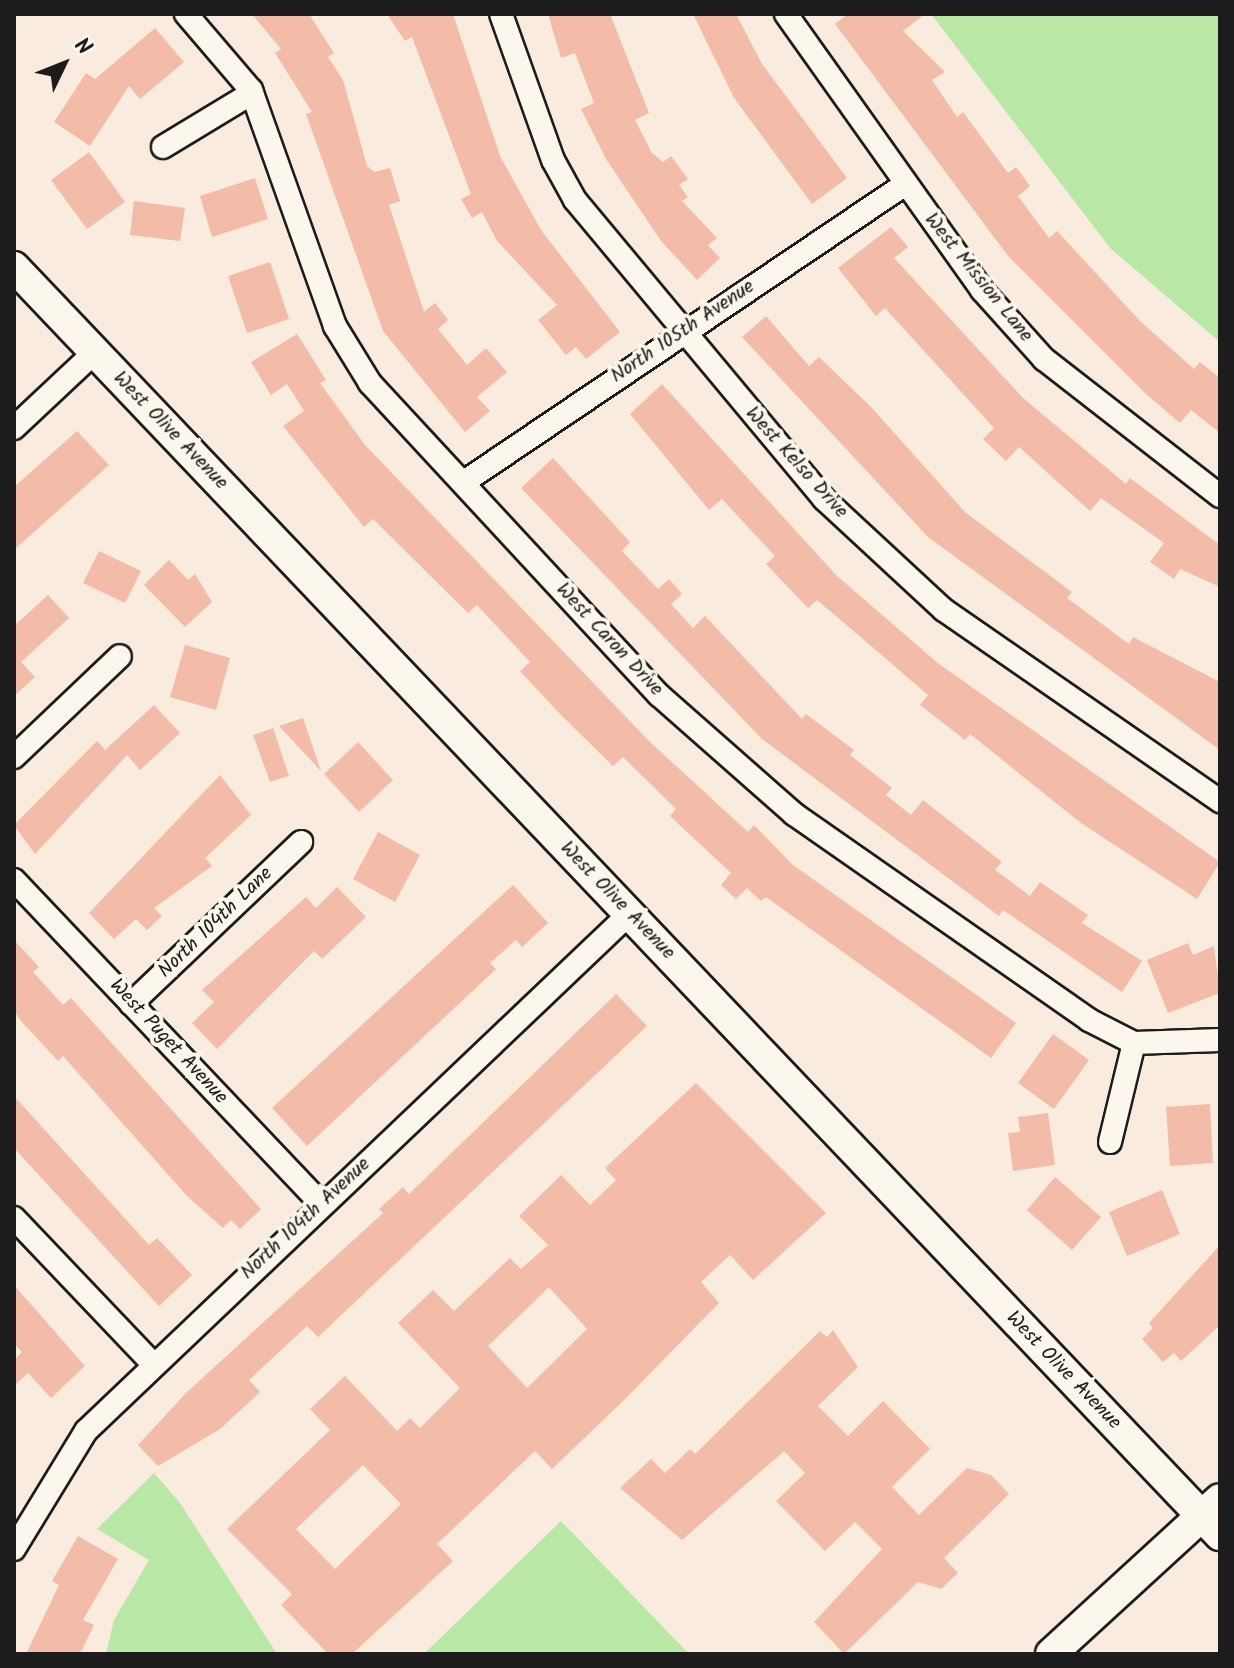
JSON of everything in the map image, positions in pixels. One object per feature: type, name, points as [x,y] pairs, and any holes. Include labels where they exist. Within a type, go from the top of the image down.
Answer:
[{"type":"main road","name":"West Olive Avenue","points":[[14,267],[629,914],[1214,1517]]},
{"type":"main road","points":[[1051,1654],[1214,1517]]},
{"type":"street","name":"West Caron Drive","points":[[186,14],[252,93],[335,326],[370,383],[659,695],[794,814],[1089,1020],[1134,1043],[1220,1040]]},
{"type":"street","name":"West Kelso Drive","points":[[501,14],[553,160],[575,200],[824,499],[944,610],[1220,801]]},
{"type":"street","name":"West Mission Lane","points":[[786,14],[904,185],[1044,359],[1220,496]]},
{"type":"street","points":[[163,147],[252,93]]},
{"type":"street","name":"North 105th Avenue","points":[[464,482],[904,185]]},
{"type":"street","points":[[14,428],[95,352]]},
{"type":"street","points":[[14,757],[120,656]]},
{"type":"street","name":"North 104th Lane","points":[[131,1004],[301,842]]},
{"type":"street","name":"West Puget Avenue","points":[[14,880],[322,1205]]},
{"type":"street","name":"North 104th Avenue","points":[[15,1545],[86,1431],[629,914]]},
{"type":"street","points":[[1110,1142],[1134,1043]]},
{"type":"street","points":[[14,1218],[153,1364]]},
{"type":"green space","points":[[931,14],[1220,14],[1220,342],[1111,249]]},
{"type":"green space","points":[[154,1473],[180,1503],[277,1654],[106,1654],[114,1620],[149,1560],[97,1529]]},
{"type":"green space","points":[[561,1521],[688,1653],[424,1654]]},
{"type":"building","points":[[252,14],[309,14],[334,53],[328,57],[343,80],[367,166],[374,172],[390,168],[400,201],[389,205],[424,312],[435,303],[448,320],[438,329],[467,365],[486,348],[507,372],[477,397],[490,411],[465,432],[383,331],[306,114],[312,112],[275,53],[281,49]]},
{"type":"building","points":[[387,14],[453,14],[500,156],[541,230],[620,332],[586,359],[576,347],[566,355],[538,320],[557,305],[497,241],[482,212],[472,218],[461,199],[471,194],[412,37],[405,41]]},
{"type":"building","points":[[548,14],[610,14],[649,113],[635,120],[652,153],[663,162],[671,156],[688,179],[679,185],[688,197],[682,201],[717,238],[708,245],[720,258],[697,280],[661,241],[606,159],[581,109],[594,103],[575,53],[561,58]]},
{"type":"building","points":[[693,14],[736,14],[762,64],[847,178],[812,204],[734,98]]},
{"type":"building","points":[[848,14],[925,14],[903,31],[945,72],[932,80],[957,117],[963,112],[1008,173],[1016,167],[1030,186],[1018,196],[1049,238],[1057,231],[1140,321],[1194,369],[1200,362],[1220,378],[1220,433],[1191,410],[1180,423],[1146,394],[1008,256],[835,24]]},
{"type":"building","points":[[155,28],[184,62],[140,99],[129,86],[90,146],[54,122],[86,73],[95,79]]},
{"type":"building","points":[[89,152],[125,202],[87,229],[51,180]]},
{"type":"building","points":[[255,178],[268,219],[212,237],[200,196]]},
{"type":"building","points":[[134,201],[185,208],[180,241],[130,235]]},
{"type":"building","points":[[891,227],[908,247],[894,258],[1023,398],[1126,484],[1130,478],[1220,545],[1220,587],[1180,569],[1174,579],[1150,562],[1164,543],[1101,498],[1090,511],[1019,447],[1006,461],[983,439],[994,428],[885,308],[876,316],[838,268]]},
{"type":"building","points":[[270,262],[289,319],[247,333],[228,276]]},
{"type":"building","points":[[766,316],[809,366],[819,357],[871,407],[965,512],[1072,592],[1067,598],[1129,644],[1133,637],[1220,682],[1220,750],[928,537],[742,337]]},
{"type":"building","points":[[297,334],[326,380],[320,383],[365,445],[650,742],[748,832],[754,825],[793,865],[1016,1023],[991,1058],[766,897],[761,901],[747,888],[736,899],[721,885],[731,873],[670,816],[676,809],[623,757],[613,766],[561,715],[520,671],[530,662],[477,605],[468,613],[373,519],[364,527],[283,426],[304,411],[287,384],[271,395],[251,362]]},
{"type":"building","points":[[662,384],[837,576],[939,664],[1220,862],[1197,899],[1081,823],[970,734],[965,740],[920,705],[928,695],[817,600],[808,608],[766,564],[775,556],[722,499],[709,510],[630,414]]},
{"type":"building","points":[[77,431],[109,465],[14,550],[14,487]]},
{"type":"building","points":[[553,458],[630,542],[622,551],[658,589],[669,579],[682,594],[671,604],[693,628],[705,616],[802,719],[806,714],[854,750],[850,755],[892,788],[886,795],[911,815],[923,800],[1002,862],[995,870],[1030,896],[1040,882],[1088,915],[1082,923],[1142,961],[1122,992],[1003,910],[999,916],[762,739],[521,488]]},
{"type":"building","points":[[99,551],[141,571],[125,603],[83,583]]},
{"type":"building","points":[[169,560],[188,580],[195,574],[212,602],[185,627],[144,585]]},
{"type":"building","points":[[48,595],[69,618],[21,662],[35,677],[14,696],[14,626]]},
{"type":"building","points":[[185,645],[230,658],[216,710],[170,697]]},
{"type":"building","points":[[154,705],[180,733],[140,770],[127,755],[35,854],[14,825],[97,741],[105,750]]},
{"type":"building","points":[[303,718],[321,771],[279,726]]},
{"type":"building","points":[[273,728],[289,776],[270,782],[253,735]]},
{"type":"building","points":[[358,742],[393,780],[359,812],[324,774]]},
{"type":"building","points":[[220,775],[251,815],[205,858],[212,866],[154,908],[162,916],[147,930],[136,919],[114,939],[89,913]]},
{"type":"building","points":[[378,832],[420,855],[395,902],[353,879]]},
{"type":"building","points":[[513,885],[548,923],[522,947],[516,940],[490,963],[496,969],[307,1146],[272,1108]]},
{"type":"building","points":[[337,887],[366,917],[322,959],[314,951],[217,1049],[192,1023],[214,1002],[202,990],[306,897],[316,908]]},
{"type":"building","points":[[14,940],[39,967],[33,972],[63,1005],[71,998],[261,1209],[240,1229],[231,1220],[223,1228],[187,1196],[63,1056],[58,1061],[21,1021],[14,1010]]},
{"type":"building","points":[[1188,943],[1193,955],[1214,946],[1220,993],[1168,1013],[1147,960]]},
{"type":"building","points":[[616,994],[647,1026],[318,1337],[307,1326],[249,1380],[260,1392],[220,1429],[158,1466],[138,1445],[186,1393],[383,1213],[379,1209],[403,1187],[409,1194]]},
{"type":"building","points":[[1053,1034],[1089,1060],[1054,1109],[1018,1083]]},
{"type":"building","points":[[696,1083],[826,1213],[753,1280],[730,1255],[701,1282],[719,1303],[624,1400],[552,1469],[535,1451],[437,1544],[453,1561],[352,1654],[328,1654],[281,1605],[292,1594],[227,1529],[330,1430],[310,1409],[345,1376],[397,1431],[410,1418],[420,1428],[460,1388],[398,1323],[433,1290],[454,1311],[510,1258],[521,1269],[548,1245],[519,1216],[561,1175],[590,1205],[616,1180],[605,1168]],"holes":[[[549,1287],[587,1329],[527,1388],[488,1346]],[[363,1465],[401,1504],[335,1569],[296,1529]]]},
{"type":"building","points":[[14,1096],[149,1245],[157,1238],[192,1275],[159,1306],[14,1148]]},
{"type":"building","points":[[1210,1104],[1213,1163],[1170,1166],[1166,1107]]},
{"type":"building","points":[[1048,1113],[1055,1165],[1013,1171],[1008,1133],[1020,1132],[1018,1117]]},
{"type":"building","points":[[1055,1177],[1101,1217],[1072,1250],[1027,1210]]},
{"type":"building","points":[[1162,1190],[1180,1234],[1127,1256],[1109,1212]]},
{"type":"building","points":[[1220,1245],[1220,1325],[1181,1361],[1174,1353],[1163,1362],[1142,1339],[1153,1328],[1149,1323]]},
{"type":"building","points":[[14,1285],[85,1366],[51,1398],[28,1373],[14,1386],[14,1360],[22,1352],[14,1344]]},
{"type":"building","points":[[833,1330],[858,1367],[818,1406],[848,1436],[883,1401],[930,1449],[892,1487],[919,1515],[967,1468],[991,1475],[1009,1494],[944,1558],[958,1573],[941,1589],[918,1582],[844,1654],[814,1622],[882,1549],[855,1522],[825,1551],[776,1501],[805,1473],[784,1451],[682,1540],[620,1488],[651,1459],[665,1473],[690,1449],[695,1454],[820,1331],[827,1337]]},
{"type":"building","points":[[78,1536],[118,1559],[83,1620],[94,1625],[80,1654],[26,1654],[59,1585],[52,1581]]}]
